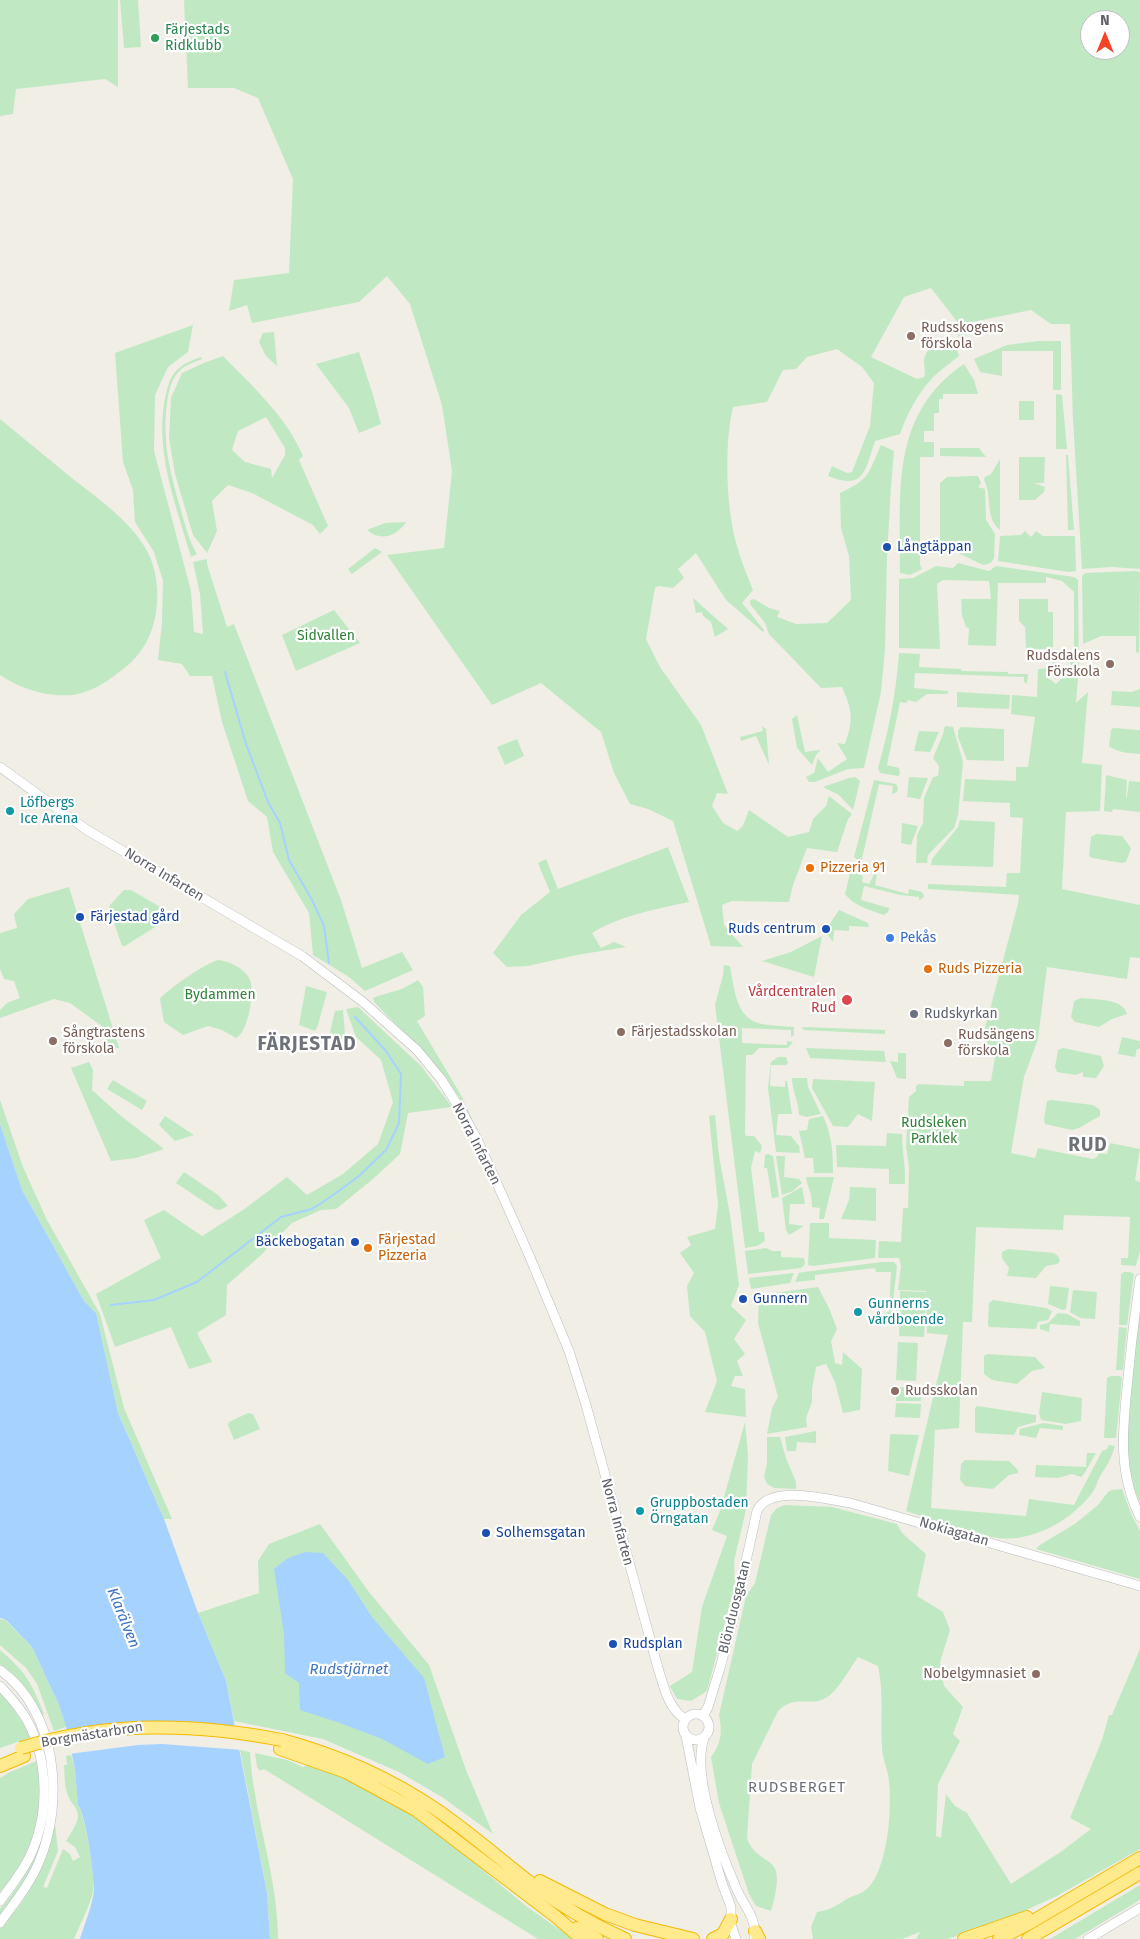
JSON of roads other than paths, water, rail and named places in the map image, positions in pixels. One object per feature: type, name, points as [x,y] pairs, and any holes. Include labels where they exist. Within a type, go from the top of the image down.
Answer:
[{"type":"highway","name":"Borgmästarbron","points":[[23,1752],[98,1740],[149,1735],[218,1737],[281,1744]]},
{"type":"highway","points":[[281,1744],[329,1754],[394,1783],[439,1812],[554,1900],[604,1930],[625,1939]]},
{"type":"highway","points":[[281,1744],[346,1772],[416,1810],[555,1916],[582,1939]]},
{"type":"highway","points":[[0,1756],[23,1752]]},
{"type":"highway","points":[[0,1766],[23,1752]]},
{"type":"highway","points":[[999,1939],[1060,1906],[1140,1858]]},
{"type":"highway","points":[[501,1859],[538,1881],[605,1914],[635,1925],[693,1939]]},
{"type":"highway","points":[[1028,1939],[1140,1873]]},
{"type":"highway","points":[[964,1939],[1060,1906]]},
{"type":"highway","points":[[555,1916],[596,1939]]},
{"type":"highway","points":[[713,1939],[723,1934],[731,1919]]},
{"type":"street","name":"Norra Infarten","points":[[0,767],[87,830],[302,956],[363,1002],[417,1050],[441,1079],[478,1141],[569,1351],[586,1405],[658,1668],[669,1701],[676,1714],[685,1719]]},
{"type":"street","points":[[1140,1279],[1131,1339],[1122,1442],[1127,1481],[1140,1517]]},
{"type":"street","name":"Nokiagatan","points":[[766,1500],[784,1496],[820,1498],[850,1503],[1140,1586]]},
{"type":"street","name":"Blönduosgatan","points":[[702,1716],[708,1707],[718,1677],[734,1616],[757,1511],[766,1500]]},
{"type":"street","points":[[0,1670],[26,1697],[40,1720],[51,1768],[53,1801],[49,1833],[40,1861],[0,1923]]},
{"type":"street","points":[[0,1686],[15,1702],[28,1722],[37,1747],[44,1787],[42,1815],[33,1849],[20,1874],[0,1901]]},
{"type":"street","points":[[736,1939],[731,1925],[731,1907],[700,1808],[686,1736],[682,1728],[685,1719],[691,1715],[706,1718],[709,1726],[704,1738],[700,1762],[707,1802],[735,1884],[752,1917],[756,1936]]},
{"type":"street","points":[[686,1736],[693,1740],[704,1738]]},
{"type":"street","points":[[1088,1939],[1140,1908]]},
{"type":"street","points":[[731,1919],[738,1913],[752,1917]]},
{"type":"water","name":"Klarälven","points":[[0,1124],[22,1190],[84,1301],[96,1313],[118,1413],[164,1519],[198,1613],[226,1681],[267,1893],[270,1939],[80,1939],[92,1902],[94,1883],[84,1820],[78,1805],[75,1769],[66,1727],[59,1705],[32,1647],[6,1620],[0,1618]]},
{"type":"water","name":"Rudstjärnet","points":[[305,1552],[323,1553],[348,1580],[372,1617],[424,1678],[445,1757],[428,1764],[382,1739],[300,1710],[299,1683],[285,1673],[284,1634],[274,1569],[288,1558]]},
{"type":"waterway","points":[[225,672],[246,744],[268,802],[280,823],[289,860],[312,900],[324,926],[329,963]]},
{"type":"waterway","points":[[111,1305],[154,1300],[197,1282],[281,1217],[312,1209],[329,1198],[359,1176],[386,1150],[399,1123],[401,1074],[386,1051],[355,1017]]},
{"type":"place","name":"Färjestads Ridklubb","points":[[155,38]]},
{"type":"place","name":"Rudsskogens förskola","points":[[911,336]]},
{"type":"place","name":"Långtäppan","points":[[887,547]]},
{"type":"place","name":"Rudsdalens Förskola","points":[[1110,664]]},
{"type":"place","name":"Löfbergs Ice Arena","points":[[10,811]]},
{"type":"place","name":"Pizzeria 91","points":[[810,868]]},
{"type":"place","name":"Färjestad gård","points":[[80,917]]},
{"type":"place","name":"Ruds centrum","points":[[826,929]]},
{"type":"place","name":"Pekås","points":[[890,938]]},
{"type":"place","name":"Ruds Pizzeria","points":[[928,969]]},
{"type":"place","name":"Vårdcentralen Rud","points":[[847,1000]]},
{"type":"place","name":"Rudskyrkan","points":[[914,1014]]},
{"type":"place","name":"Färjestadsskolan","points":[[621,1032]]},
{"type":"place","name":"Sångtrastens förskola","points":[[53,1041]]},
{"type":"place","name":"Rudsängens förskola","points":[[948,1043]]},
{"type":"place","name":"Bäckebogatan","points":[[355,1242]]},
{"type":"place","name":"Färjestad Pizzeria","points":[[368,1248]]},
{"type":"place","name":"Gunnern","points":[[743,1299]]},
{"type":"place","name":"Gunnerns vårdboende","points":[[858,1312]]},
{"type":"place","name":"Rudsskolan","points":[[895,1391]]},
{"type":"place","name":"Gruppbostaden Örngatan","points":[[640,1511]]},
{"type":"place","name":"Solhemsgatan","points":[[486,1533]]},
{"type":"place","name":"Rudsplan","points":[[613,1644]]},
{"type":"place","name":"Nobelgymnasiet","points":[[1036,1674]]},
{"type":"district","name":"FÄRJESTAD","points":[[307,1045]]},
{"type":"district","name":"RUD","points":[[1088,1146]]},
{"type":"district","name":"RUDSBERGET","points":[[797,1788]]},
{"type":"park label","name":"Sidvallen","points":[[326,636]]},
{"type":"park label","name":"Bydammen","points":[[220,995]]},
{"type":"park label","name":"Rudsleken Parklek","points":[[934,1132]]}]
